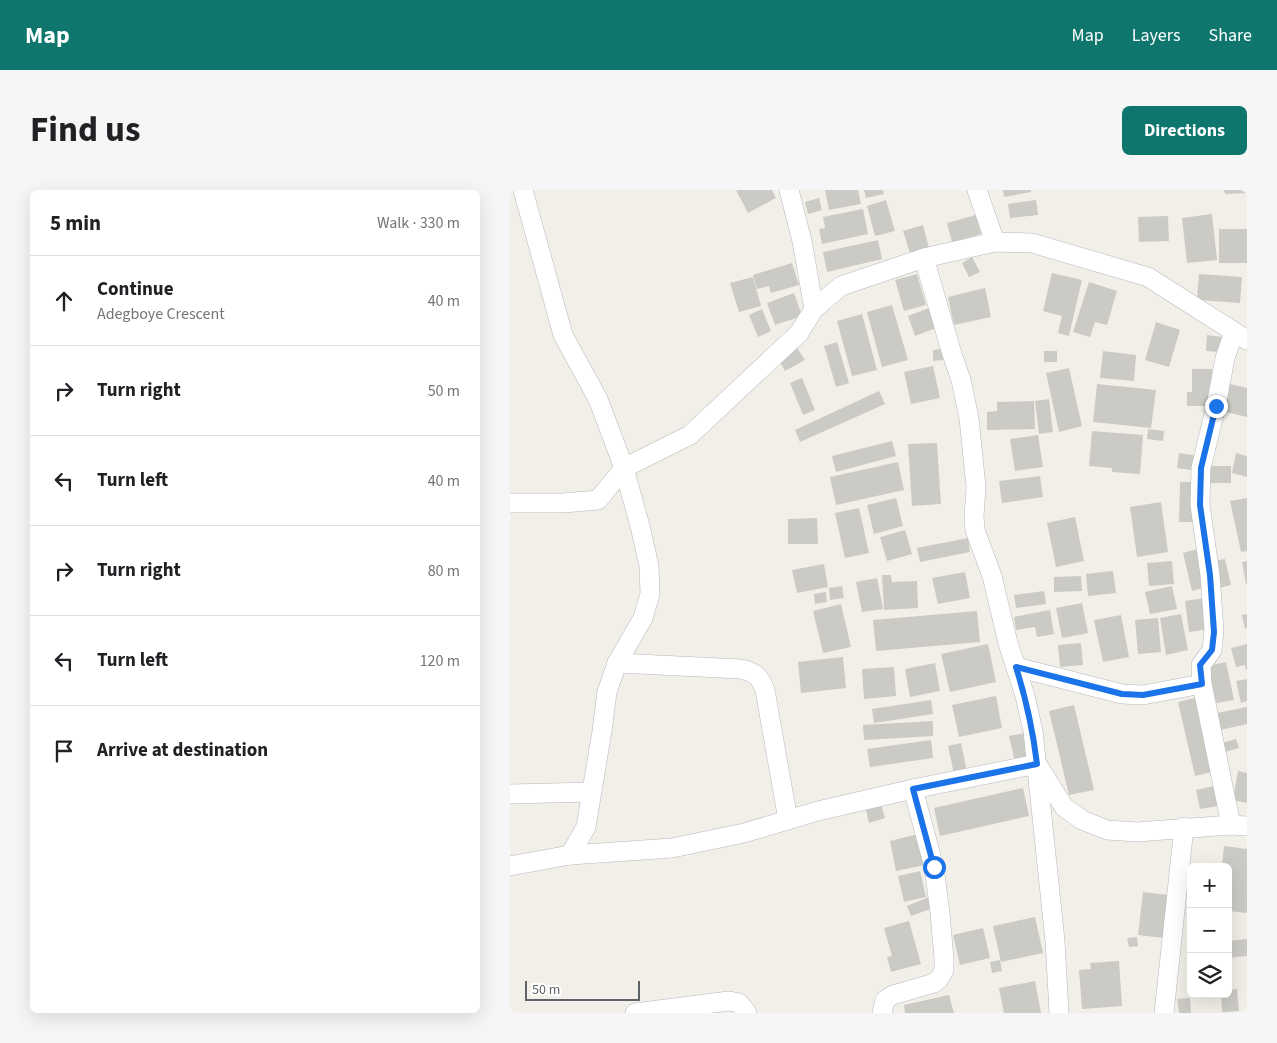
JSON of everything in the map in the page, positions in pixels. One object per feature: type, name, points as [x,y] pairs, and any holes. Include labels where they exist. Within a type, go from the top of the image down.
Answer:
[{"type":"street","points":[[523,190],[563,335],[598,399],[624,468],[645,543],[649,566],[650,594],[643,618],[617,663],[607,692],[586,827],[570,856]]},
{"type":"street","points":[[789,190],[802,241],[814,309]]},
{"type":"street","points":[[977,190],[995,242]]},
{"type":"street","points":[[510,502],[563,503],[598,500],[624,468],[690,435],[799,334],[814,309],[842,286],[924,258],[995,242],[1032,243],[1148,277],[1241,336],[1225,358],[1201,468],[1200,505],[1210,575],[1214,632],[1212,650],[1200,665],[1202,684],[1239,825],[1184,827],[1137,832],[1107,830],[1082,820],[1064,806],[1037,764]]},
{"type":"street","points":[[924,258],[961,380],[969,418],[976,487],[975,530],[992,576],[1008,643],[1025,696],[1033,731],[1055,941],[1059,1013]]},
{"type":"street","points":[[617,663],[741,668],[753,672],[761,679],[765,690],[788,820]]},
{"type":"street","points":[[1016,667],[1122,694],[1143,695],[1202,684]]},
{"type":"street","points":[[510,866],[570,856],[672,848],[744,833],[818,811],[913,789],[1037,764]]},
{"type":"street","points":[[882,1013],[885,1000],[893,995],[934,983],[939,979],[944,970],[940,913],[934,867],[913,789]]},
{"type":"street","points":[[510,794],[591,792]]},
{"type":"street","points":[[1164,1013],[1184,827]]},
{"type":"street","points":[[635,1013],[729,1001],[739,1003],[747,1013]]},
{"type":"building","points":[[736,190],[772,190],[776,198],[748,213]]},
{"type":"building","points":[[825,190],[858,190],[861,204],[829,210]]},
{"type":"building","points":[[864,190],[883,190],[884,194],[866,198]]},
{"type":"building","points":[[1003,190],[1031,190],[1031,192],[1004,197]]},
{"type":"building","points":[[1224,190],[1247,190],[1247,193],[1225,194]]},
{"type":"building","points":[[819,198],[822,210],[808,214],[805,202]]},
{"type":"building","points":[[886,200],[895,231],[875,236],[867,206]]},
{"type":"building","points":[[1036,200],[1038,215],[1010,218],[1008,204]]},
{"type":"building","points":[[863,209],[868,234],[822,244],[819,229],[825,228],[823,217]]},
{"type":"building","points":[[1212,214],[1217,260],[1187,263],[1182,218]]},
{"type":"building","points":[[976,215],[981,234],[952,242],[947,223]]},
{"type":"building","points":[[1168,216],[1169,241],[1139,242],[1138,217]]},
{"type":"building","points":[[923,225],[929,248],[910,253],[903,231]]},
{"type":"building","points":[[1219,229],[1247,229],[1247,263],[1219,263]]},
{"type":"building","points":[[878,240],[882,259],[827,272],[823,252]]},
{"type":"building","points":[[972,257],[980,272],[969,277],[962,263]]},
{"type":"building","points":[[792,263],[799,285],[771,293],[769,286],[757,289],[753,275]]},
{"type":"building","points":[[1052,273],[1082,280],[1069,336],[1058,333],[1062,316],[1043,311]]},
{"type":"building","points":[[917,274],[926,305],[904,311],[895,280]]},
{"type":"building","points":[[1199,274],[1242,277],[1240,303],[1197,300]]},
{"type":"building","points":[[753,277],[761,306],[739,312],[730,283]]},
{"type":"building","points":[[1089,282],[1117,291],[1107,325],[1095,322],[1090,337],[1073,332]]},
{"type":"building","points":[[985,288],[991,317],[954,325],[948,297]]},
{"type":"building","points":[[794,293],[802,316],[775,325],[767,303]]},
{"type":"building","points":[[892,305],[908,360],[882,367],[867,312]]},
{"type":"building","points":[[929,308],[936,328],[915,336],[908,316]]},
{"type":"building","points":[[762,309],[771,331],[758,337],[749,315]]},
{"type":"building","points":[[862,314],[877,370],[852,376],[837,321]]},
{"type":"building","points":[[1156,322],[1180,330],[1169,367],[1145,360]]},
{"type":"building","points":[[1207,335],[1222,337],[1220,352],[1206,351]]},
{"type":"building","points":[[837,342],[849,383],[836,387],[824,346]]},
{"type":"building","points":[[796,346],[805,360],[785,371],[777,357]]},
{"type":"building","points":[[942,349],[943,360],[933,361],[933,350]]},
{"type":"building","points":[[1044,351],[1057,351],[1057,362],[1044,362]]},
{"type":"building","points":[[1103,351],[1136,355],[1134,381],[1100,378]]},
{"type":"building","points":[[933,366],[940,398],[911,404],[904,372]]},
{"type":"building","points":[[1069,368],[1082,426],[1059,432],[1046,373]]},
{"type":"building","points":[[1192,369],[1212,369],[1212,406],[1187,406],[1187,392],[1192,392]]},
{"type":"building","points":[[802,378],[815,410],[803,415],[790,383]]},
{"type":"building","points":[[1097,384],[1156,390],[1151,428],[1093,422]]},
{"type":"building","points":[[1230,384],[1247,388],[1247,417],[1222,411]]},
{"type":"building","points":[[879,391],[885,404],[800,442],[795,430]]},
{"type":"building","points":[[1049,399],[1053,432],[1039,434],[1035,401]]},
{"type":"building","points":[[1034,401],[1035,429],[987,430],[987,412],[997,411],[997,402]]},
{"type":"building","points":[[1148,429],[1164,431],[1163,441],[1147,439]]},
{"type":"building","points":[[1092,431],[1143,435],[1140,474],[1112,472],[1112,468],[1089,466]]},
{"type":"building","points":[[1038,435],[1043,467],[1015,471],[1010,439]]},
{"type":"building","points":[[892,441],[896,456],[836,472],[832,456]]},
{"type":"building","points":[[937,443],[941,504],[912,506],[908,444]]},
{"type":"building","points":[[1179,453],[1199,456],[1197,471],[1177,468]]},
{"type":"building","points":[[1236,453],[1247,456],[1247,477],[1232,473]]},
{"type":"building","points":[[898,462],[904,490],[836,505],[830,477]]},
{"type":"building","points":[[1206,466],[1231,466],[1231,483],[1207,483]]},
{"type":"building","points":[[1040,476],[1043,497],[1002,503],[999,481]]},
{"type":"building","points":[[1180,482],[1195,482],[1194,522],[1179,522]]},
{"type":"building","points":[[896,498],[903,526],[874,534],[867,505]]},
{"type":"building","points":[[1247,498],[1247,551],[1241,552],[1230,501]]},
{"type":"building","points":[[1161,502],[1168,552],[1137,557],[1130,507]]},
{"type":"building","points":[[859,508],[869,553],[845,558],[835,513]]},
{"type":"building","points":[[1075,517],[1084,561],[1056,567],[1047,523]]},
{"type":"building","points":[[817,518],[818,544],[788,544],[788,519]]},
{"type":"building","points":[[905,530],[912,554],[887,561],[880,537]]},
{"type":"building","points":[[968,538],[970,552],[920,562],[917,548]]},
{"type":"building","points":[[1198,549],[1207,587],[1192,591],[1183,553]]},
{"type":"building","points":[[1225,559],[1231,585],[1219,588],[1214,561]]},
{"type":"building","points":[[1172,561],[1174,584],[1149,586],[1147,563]]},
{"type":"building","points":[[1247,561],[1247,583],[1246,584],[1242,562]]},
{"type":"building","points":[[824,564],[828,587],[797,593],[792,570]]},
{"type":"building","points":[[1113,571],[1116,593],[1088,596],[1086,574]]},
{"type":"building","points":[[965,572],[970,598],[938,604],[932,578]]},
{"type":"building","points":[[882,575],[891,575],[892,582],[917,581],[918,608],[884,610]]},
{"type":"building","points":[[1081,576],[1082,591],[1054,592],[1054,577]]},
{"type":"building","points":[[877,578],[883,609],[862,612],[856,582]]},
{"type":"building","points":[[842,586],[844,598],[830,600],[829,588]]},
{"type":"building","points":[[1172,586],[1177,609],[1150,614],[1145,592]]},
{"type":"building","points":[[1044,591],[1046,604],[1016,608],[1014,595]]},
{"type":"building","points":[[826,592],[827,602],[815,604],[814,594]]},
{"type":"building","points":[[1205,598],[1209,629],[1189,632],[1185,601]]},
{"type":"building","points":[[1082,603],[1088,633],[1062,638],[1056,608]]},
{"type":"building","points":[[841,604],[851,647],[823,653],[813,611]]},
{"type":"building","points":[[1050,610],[1054,634],[1037,637],[1035,627],[1016,630],[1014,617]]},
{"type":"building","points":[[977,611],[980,642],[876,651],[873,620]]},
{"type":"building","points":[[1181,614],[1188,650],[1166,655],[1160,618]]},
{"type":"building","points":[[1247,614],[1247,628],[1245,629],[1242,615]]},
{"type":"building","points":[[1121,615],[1129,657],[1103,662],[1094,620]]},
{"type":"building","points":[[1158,618],[1161,652],[1138,654],[1135,620]]},
{"type":"building","points":[[1081,643],[1083,665],[1060,667],[1058,645]]},
{"type":"building","points":[[988,644],[996,682],[950,692],[941,654]]},
{"type":"building","points":[[1247,644],[1246,670],[1245,665],[1236,667],[1231,648]]},
{"type":"building","points":[[843,657],[846,688],[801,693],[798,662]]},
{"type":"building","points":[[1226,662],[1234,700],[1216,703],[1208,666]]},
{"type":"building","points":[[935,663],[940,691],[910,697],[905,669]]},
{"type":"building","points":[[894,667],[896,696],[864,699],[862,669]]},
{"type":"building","points":[[1247,679],[1247,701],[1241,703],[1236,681]]},
{"type":"building","points":[[996,696],[1002,728],[959,737],[952,705]]},
{"type":"building","points":[[1199,697],[1216,771],[1195,776],[1178,702]]},
{"type":"building","points":[[931,700],[933,714],[874,723],[872,709]]},
{"type":"building","points":[[1074,705],[1094,790],[1069,795],[1049,711]]},
{"type":"building","points":[[1247,707],[1247,724],[1220,730],[1217,713]]},
{"type":"building","points":[[933,721],[933,736],[864,740],[863,725]]},
{"type":"building","points":[[1031,732],[1036,757],[1015,762],[1009,736]]},
{"type":"building","points":[[1236,739],[1239,748],[1225,752],[1222,743]]},
{"type":"building","points":[[931,740],[933,758],[870,767],[867,749]]},
{"type":"building","points":[[961,743],[967,772],[954,774],[948,746]]},
{"type":"building","points":[[1238,771],[1247,773],[1247,803],[1233,800]]},
{"type":"building","points":[[1214,786],[1218,806],[1200,809],[1196,790]]},
{"type":"building","points":[[1023,788],[1029,816],[940,836],[934,808]]},
{"type":"building","points":[[881,805],[885,818],[869,823],[866,810]]},
{"type":"building","points":[[918,834],[925,865],[896,871],[890,841]]},
{"type":"building","points":[[1224,846],[1247,849],[1247,913],[1232,911],[1232,863],[1222,863]]},
{"type":"building","points":[[920,871],[926,897],[904,902],[898,876]]},
{"type":"building","points":[[1143,892],[1169,895],[1164,938],[1138,935]]},
{"type":"building","points":[[929,897],[933,908],[911,916],[907,906]]},
{"type":"building","points":[[1035,917],[1043,953],[1001,962],[993,926]]},
{"type":"building","points":[[909,921],[921,964],[891,972],[887,957],[892,956],[884,928]]},
{"type":"building","points":[[983,928],[990,958],[960,965],[953,935]]},
{"type":"building","points":[[1137,937],[1138,946],[1129,947],[1127,938]]},
{"type":"building","points":[[1247,939],[1247,956],[1232,958],[1232,941]]},
{"type":"building","points":[[1000,960],[1002,971],[992,973],[990,962]]},
{"type":"building","points":[[1119,961],[1122,1006],[1082,1009],[1079,970],[1091,969],[1090,963]]},
{"type":"building","points":[[1035,981],[1041,1013],[1004,1013],[999,988]]},
{"type":"building","points":[[1237,989],[1239,1011],[1222,1012],[1221,998],[1232,998],[1232,990]]},
{"type":"building","points":[[949,995],[954,1013],[905,1013],[904,1005]]},
{"type":"building","points":[[1190,998],[1191,1013],[1179,1013],[1177,999]]},
{"type":"route","points":[[934,867],[913,789],[1037,764],[1033,731],[1016,667],[1122,694],[1143,695],[1202,684],[1200,665],[1212,650],[1214,632],[1210,575],[1200,505],[1201,468],[1216,406]]}]
